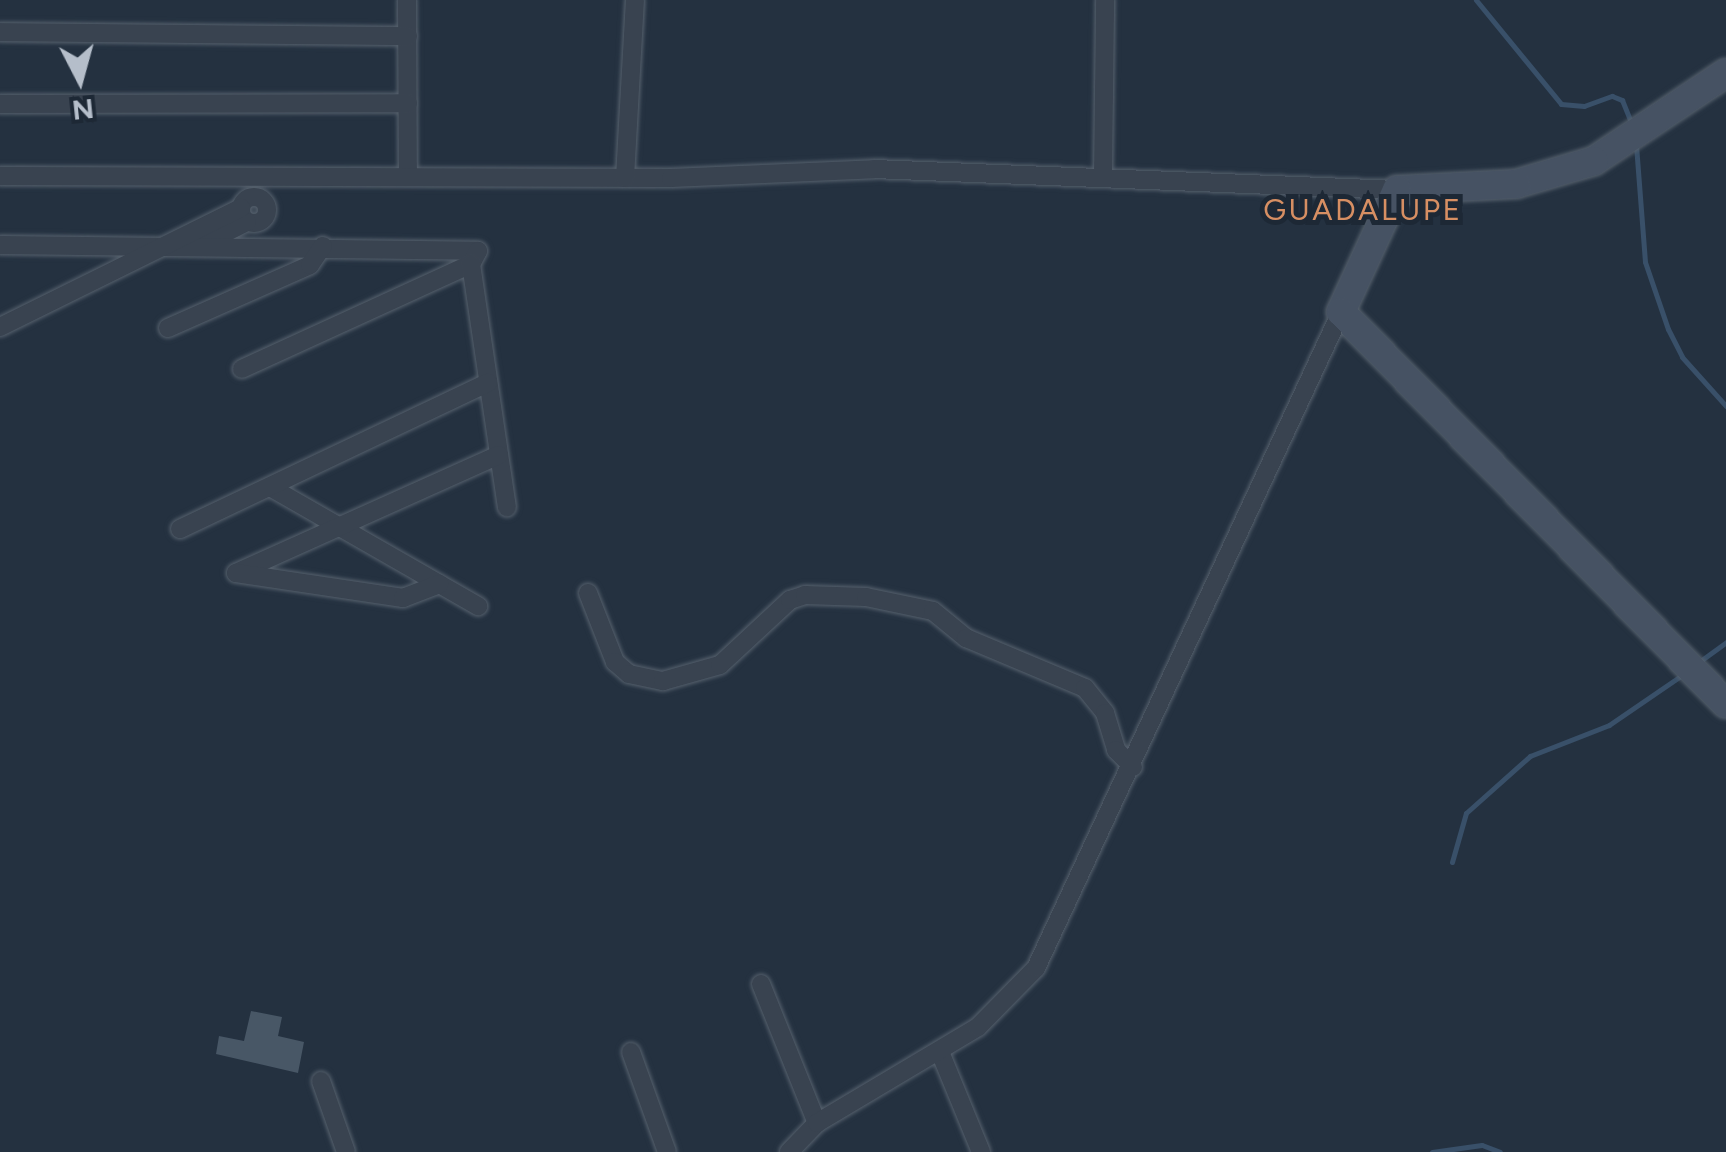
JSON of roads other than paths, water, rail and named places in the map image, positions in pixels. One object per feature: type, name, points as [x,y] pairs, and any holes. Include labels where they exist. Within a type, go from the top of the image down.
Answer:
[{"type":"street","points":[[407,0],[408,178]]},
{"type":"street","points":[[625,178],[635,0]]},
{"type":"street","points":[[1103,174],[1104,0]]},
{"type":"street","points":[[0,32],[408,36]]},
{"type":"street","points":[[0,176],[625,178],[822,169],[1103,174],[1397,190],[1485,188],[1548,178],[1594,161],[1726,73]]},
{"type":"street","points":[[0,104],[408,103]]},
{"type":"street","points":[[253,208],[255,177]]},
{"type":"street","points":[[200,246],[301,177]]},
{"type":"street","points":[[789,1152],[818,1123],[978,1027],[1036,968],[1133,767],[1397,190]]},
{"type":"street","points":[[0,327],[253,208]]},
{"type":"street","points":[[0,245],[472,247],[478,256],[470,264],[242,368]]},
{"type":"street","points":[[168,328],[310,265],[323,246]]},
{"type":"street","points":[[470,264],[507,507]]},
{"type":"street","points":[[1341,312],[1726,704]]},
{"type":"street","points":[[180,530],[488,383]]},
{"type":"street","points":[[439,584],[403,598],[236,573],[499,455]]},
{"type":"street","points":[[270,486],[478,606]]},
{"type":"street","points":[[588,593],[615,662],[629,674],[663,681],[720,666],[790,600],[805,595],[866,597],[934,611],[966,638],[1036,662],[1085,688],[1105,713],[1116,750],[1133,767]]},
{"type":"street","points":[[761,984],[818,1123]]},
{"type":"street","points":[[632,1052],[667,1152]]},
{"type":"street","points":[[940,1052],[981,1152]]},
{"type":"street","points":[[321,1081],[346,1152]]},
{"type":"waterway","points":[[1476,0],[1561,104],[1584,106],[1612,96],[1622,100],[1630,120]]},
{"type":"waterway","points":[[1636,145],[1645,262],[1668,329],[1682,357],[1726,406]]},
{"type":"waterway","points":[[1703,659],[1726,642]]},
{"type":"waterway","points":[[1452,862],[1466,813],[1530,756],[1609,725],[1679,677]]},
{"type":"waterway","points":[[1432,1152],[1482,1145],[1500,1152]]},
{"type":"district","name":"GUADALUPE","points":[[1363,210]]}]
